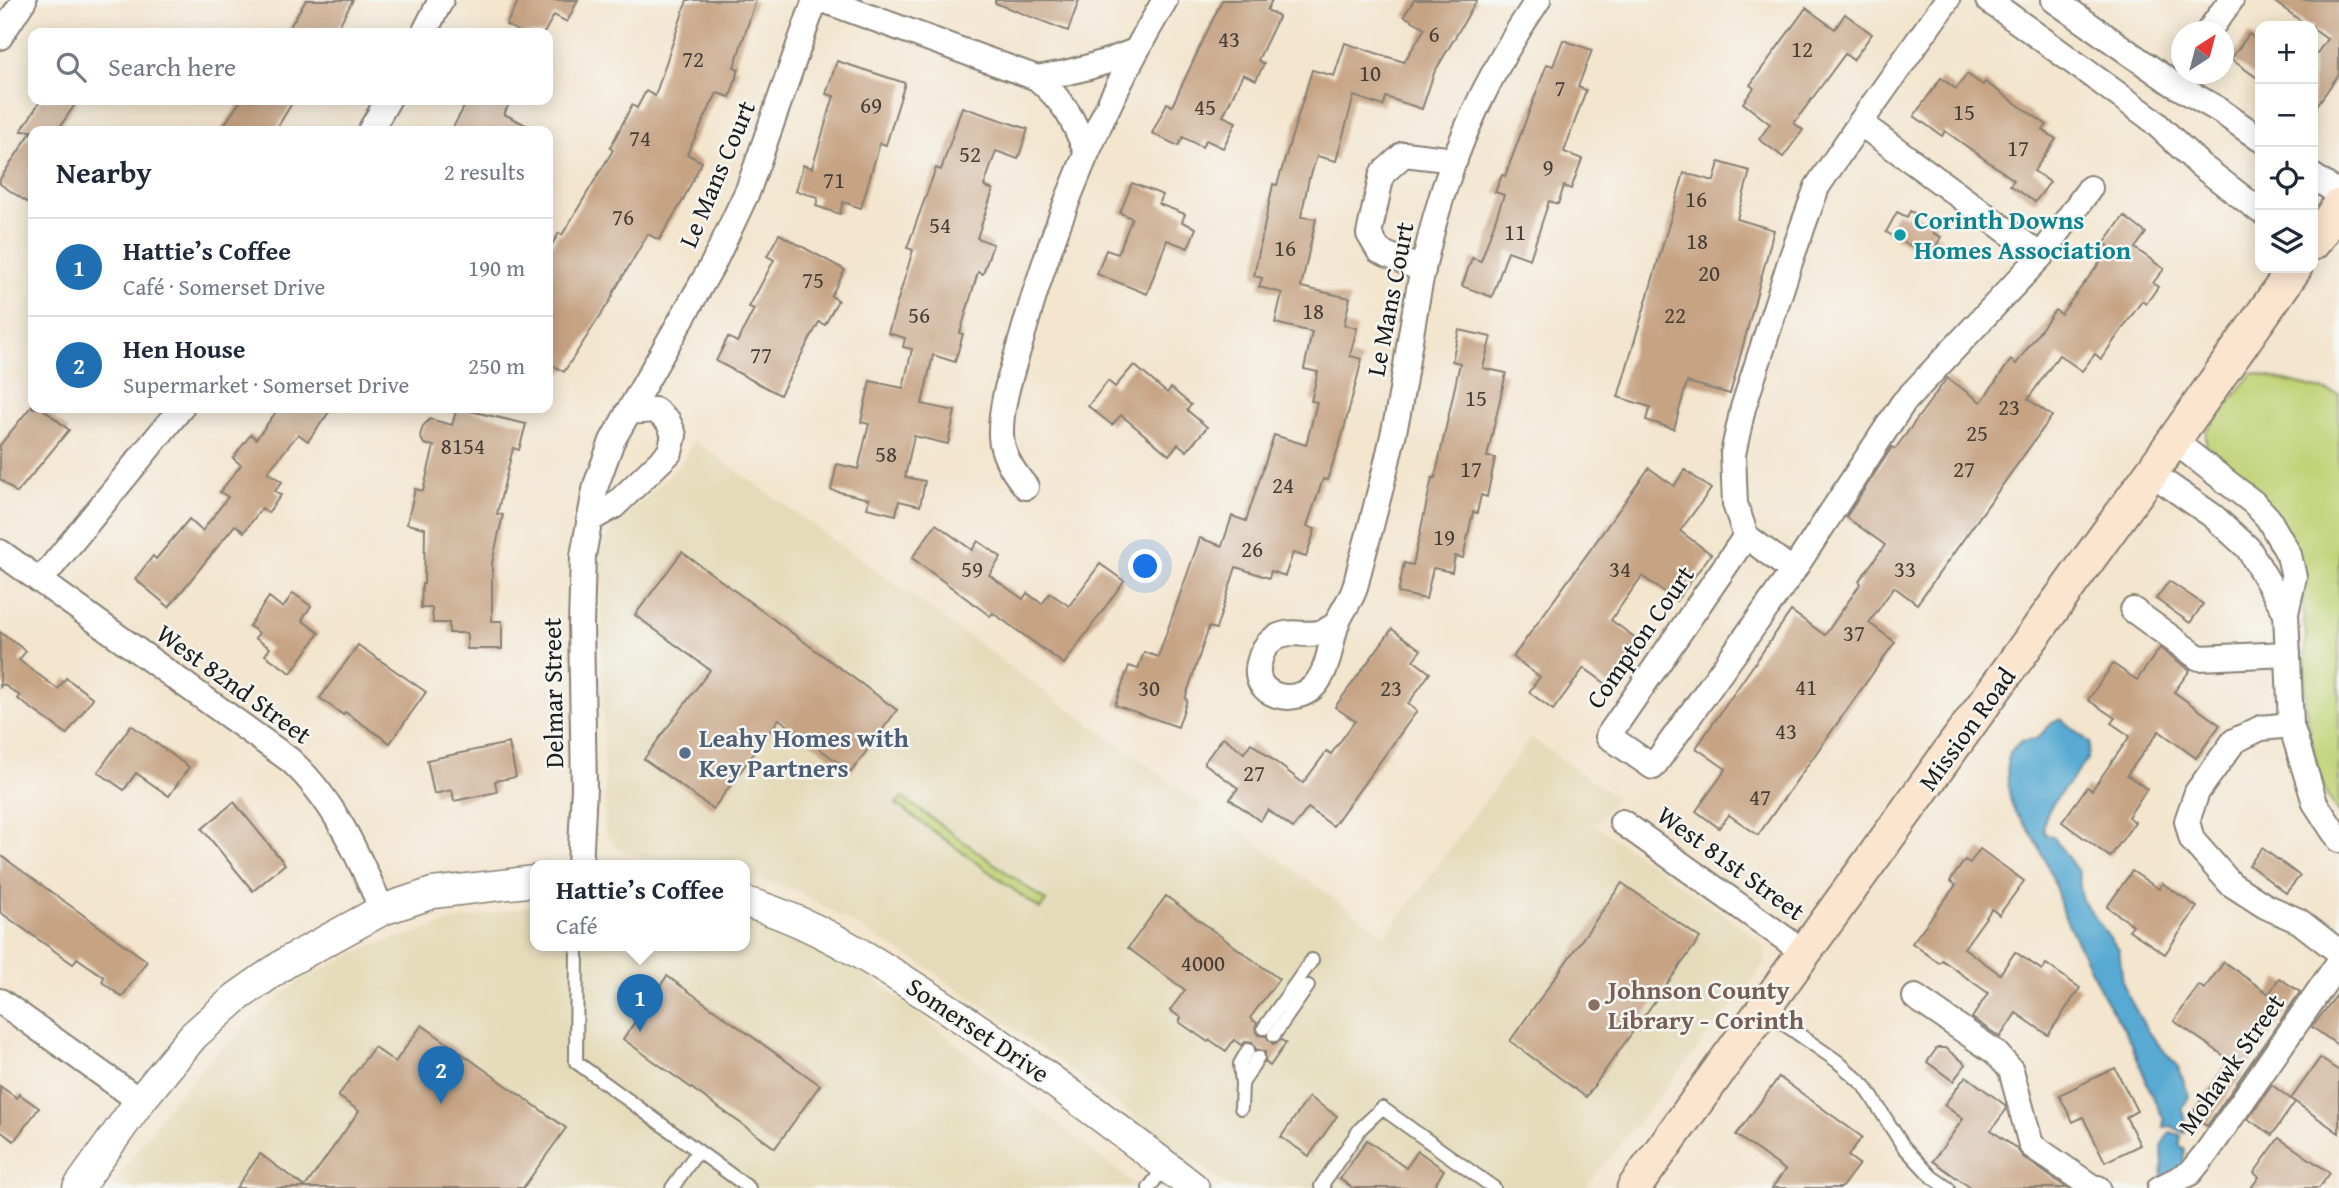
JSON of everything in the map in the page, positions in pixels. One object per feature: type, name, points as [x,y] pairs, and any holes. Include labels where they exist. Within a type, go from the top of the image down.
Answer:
[{"type":"main road","points":[[2318,236],[2339,206]]},
{"type":"main road","name":"Mission Road","points":[[1634,1188],[2174,441],[2292,273]]},
{"type":"street","points":[[0,37],[24,0]]},
{"type":"street","points":[[427,28],[441,0]]},
{"type":"street","name":"Le Mans Court","points":[[656,362],[713,264],[748,190],[815,0]]},
{"type":"street","points":[[823,0],[1037,78],[1058,96],[1073,120],[1086,151]]},
{"type":"street","points":[[1026,487],[1011,469],[1001,438],[1004,398],[1034,293],[1086,151],[1135,51],[1165,0]]},
{"type":"street","name":"Le Mans Court","points":[[1337,624],[1354,591],[1380,495],[1398,413],[1427,251],[1455,160],[1480,100],[1512,38],[1538,0]]},
{"type":"street","points":[[1793,571],[1746,536],[1735,504],[1733,454],[1743,408],[1791,259],[1818,187],[1947,0]]},
{"type":"street","points":[[1988,0],[2149,117],[2200,165],[2259,210]]},
{"type":"street","points":[[2054,0],[2171,72]]},
{"type":"street","points":[[2216,21],[2231,0]]},
{"type":"street","points":[[1037,78],[1098,66],[1135,51]]},
{"type":"street","points":[[2149,117],[2172,84]]},
{"type":"street","points":[[2187,84],[2255,135]]},
{"type":"street","points":[[373,126],[385,105]]},
{"type":"street","points":[[1860,123],[2041,256]]},
{"type":"street","points":[[1423,270],[1379,251],[1369,234],[1382,174],[1404,154],[1455,160]]},
{"type":"street","points":[[2318,179],[2339,194]]},
{"type":"street","name":"Compton Court","points":[[1746,536],[1608,736],[1653,767],[1793,571],[1903,403],[2041,256],[2090,188]]},
{"type":"street","name":"Delmar Street","points":[[580,860],[584,788],[583,556],[596,485],[612,441],[656,362]]},
{"type":"street","points":[[589,520],[614,506],[670,452],[674,435],[667,421],[655,410],[628,412]]},
{"type":"street","points":[[40,581],[177,413]]},
{"type":"street","points":[[2174,441],[2237,488],[2267,517],[2289,555],[2294,577],[2286,613],[2291,725],[2315,803],[2339,840]]},
{"type":"street","points":[[2151,473],[2213,516],[2248,548],[2286,613]]},
{"type":"street","name":"West 82nd Street","points":[[0,552],[290,760],[320,790],[349,837],[382,910]]},
{"type":"street","points":[[2133,610],[2199,658],[2288,654]]},
{"type":"street","points":[[2291,725],[2261,728],[2234,741],[2197,792],[2187,821],[2192,840],[2231,884],[2265,906],[2299,921],[2339,952]]},
{"type":"street","name":"West 81st Street","points":[[1622,822],[1805,953]]},
{"type":"street","points":[[78,1188],[140,1101],[193,1036],[237,997],[287,962],[382,910],[433,893],[530,882]]},
{"type":"street","name":"Somerset Drive","points":[[750,904],[805,924],[874,961],[1000,1042],[1110,1122],[1158,1177],[1194,1188]]},
{"type":"street","name":"Mohawk Street","points":[[2160,1188],[2190,1173],[2207,1152],[2339,961]]},
{"type":"street","points":[[1915,997],[1995,1052],[2011,1070],[2031,1145],[2098,1188]]},
{"type":"street","points":[[0,1001],[140,1101]]},
{"type":"lane","points":[[577,951],[576,1062],[749,1188]]},
{"type":"lane","points":[[1308,986],[1269,1032],[1312,960]]},
{"type":"lane","points":[[1763,1010],[1837,1061],[1865,1086],[1903,1146],[1932,1177],[1948,1188]]},
{"type":"lane","points":[[1241,1108],[1242,1084],[1253,1054]]},
{"type":"lane","points":[[1324,1188],[1321,1186],[1360,1129],[1382,1108],[1494,1188]]},
{"type":"lane","points":[[672,1188],[698,1151]]},
{"type":"shaded area","points":[[694,440],[1386,936],[1531,738],[1616,797],[1595,825],[1750,933],[1765,947],[1766,961],[1585,1188],[1232,1188],[992,1012],[920,963],[799,892],[750,877],[750,860],[659,860],[641,857],[619,850],[605,833],[601,549],[614,523],[649,496],[679,466]]},
{"type":"shaded area","points":[[530,906],[530,951],[750,951],[750,917],[833,952],[883,986],[1139,1188],[111,1188],[165,1110],[202,1068],[248,1023],[300,980],[370,946],[459,920]]},
{"type":"green space","points":[[2253,373],[2339,394],[2339,815],[2325,791],[2313,750],[2305,706],[2306,633],[2300,576],[2244,481],[2206,449],[2206,432]]},
{"type":"green space","points":[[902,797],[1046,901],[1040,909],[896,804]]},
{"type":"water","points":[[2061,719],[2090,743],[2087,759],[2046,815],[2045,834],[2054,838],[2078,872],[2082,900],[2119,950],[2123,983],[2128,996],[2148,1032],[2179,1068],[2189,1096],[2182,1109],[2187,1124],[2185,1133],[2171,1126],[2163,1127],[2164,1119],[2125,1030],[2107,1003],[2062,911],[2053,880],[2034,839],[2013,807],[2008,775],[2010,753],[2021,741],[2036,739],[2052,723]]},
{"type":"water","points":[[2170,1132],[2181,1135],[2179,1145],[2185,1149],[2181,1188],[2160,1188],[2162,1147]]},
{"type":"building","points":[[306,0],[353,0],[338,28],[289,28]]},
{"type":"building","points":[[519,0],[578,0],[567,22],[554,15],[547,28],[512,28],[506,25]]},
{"type":"building","points":[[687,0],[756,0],[734,67],[739,69],[730,97],[717,93],[687,154],[702,162],[682,202],[659,240],[648,234],[613,296],[564,372],[553,365],[553,243],[559,233],[562,235],[613,150],[610,148],[632,105],[637,108],[646,91],[655,96]]},
{"type":"building","points":[[995,0],[1079,0],[1068,31],[995,3]]},
{"type":"building","points":[[1222,0],[1272,0],[1267,10],[1279,16],[1258,60],[1264,64],[1256,80],[1243,74],[1223,116],[1236,122],[1223,148],[1206,140],[1202,147],[1183,137],[1178,146],[1152,133],[1167,103],[1172,106]]},
{"type":"building","points":[[1414,0],[1477,0],[1434,73],[1422,109],[1386,97],[1383,106],[1354,96],[1336,161],[1317,156],[1309,178],[1301,217],[1316,219],[1301,287],[1350,298],[1344,325],[1357,328],[1350,356],[1362,359],[1342,437],[1327,480],[1323,479],[1307,526],[1315,529],[1306,557],[1293,553],[1285,576],[1271,571],[1269,578],[1236,567],[1216,629],[1209,627],[1178,727],[1115,705],[1129,666],[1138,669],[1144,652],[1158,657],[1200,538],[1222,546],[1232,516],[1246,521],[1274,435],[1306,445],[1317,402],[1311,401],[1318,372],[1304,369],[1312,332],[1275,323],[1282,293],[1259,287],[1262,278],[1254,276],[1273,184],[1277,185],[1312,70],[1334,76],[1345,43],[1404,62],[1425,28],[1404,16]]},
{"type":"building","points":[[2272,0],[2339,0],[2339,74],[2318,104],[2318,52],[2327,39],[2318,33],[2318,21],[2301,21]]},
{"type":"building","points":[[1806,8],[1835,29],[1845,14],[1872,34],[1853,60],[1845,54],[1794,123],[1803,130],[1783,157],[1759,139],[1770,124],[1743,103],[1754,88],[1750,85]]},
{"type":"building","points":[[2249,34],[2255,39],[2255,76],[2234,61],[2234,55]]},
{"type":"building","points":[[1563,40],[1592,50],[1578,87],[1586,90],[1564,152],[1582,159],[1571,189],[1564,186],[1558,204],[1549,201],[1530,259],[1508,251],[1492,297],[1462,286],[1472,258],[1481,261],[1504,195],[1495,192],[1502,175],[1505,176],[1547,64],[1553,66]]},
{"type":"building","points":[[837,61],[905,83],[886,145],[880,143],[861,208],[843,202],[840,214],[816,206],[818,197],[796,191],[803,165],[812,168],[834,96],[826,94]]},
{"type":"building","points":[[1967,74],[1983,85],[1985,82],[2047,125],[2043,130],[2056,139],[2034,171],[2050,182],[2035,202],[2010,185],[2014,180],[1945,131],[1942,136],[1914,116],[1941,78],[1956,89]]},
{"type":"building","points":[[38,105],[75,105],[60,126],[28,126],[28,131],[21,131]]},
{"type":"building","points":[[238,105],[291,105],[278,126],[223,126]]},
{"type":"building","points":[[465,105],[508,105],[504,114],[528,126],[454,126]]},
{"type":"building","points":[[962,107],[1028,129],[1018,159],[996,151],[984,186],[993,190],[977,238],[993,244],[983,274],[978,272],[960,333],[963,334],[955,362],[933,355],[922,404],[955,411],[948,444],[914,436],[905,477],[925,481],[920,506],[899,501],[896,515],[867,508],[869,499],[831,490],[837,464],[858,469],[869,424],[861,422],[870,381],[903,388],[912,349],[903,347],[905,338],[888,333],[913,250],[907,248],[936,168],[941,170]]},
{"type":"building","points":[[28,137],[28,203],[0,184],[0,179]]},
{"type":"building","points":[[1719,162],[1750,171],[1737,219],[1774,230],[1730,394],[1687,382],[1674,429],[1646,420],[1650,407],[1618,397],[1684,173],[1714,181]]},
{"type":"building","points":[[1132,183],[1163,195],[1159,204],[1185,214],[1182,222],[1196,228],[1188,248],[1167,240],[1147,294],[1097,274],[1106,250],[1118,254],[1132,218],[1120,213]]},
{"type":"building","name":"Corinth Downs Homes Association","points":[[1910,211],[1937,225],[1933,233],[1941,237],[1930,257],[1886,232],[1897,212],[1907,217]]},
{"type":"building","points":[[2124,216],[2146,233],[2135,248],[2164,269],[2153,283],[2158,287],[2146,304],[2142,301],[2101,359],[2095,354],[2082,371],[2059,355],[2028,399],[2052,416],[1917,604],[1894,587],[1869,623],[1895,642],[1758,835],[1729,815],[1719,828],[1696,811],[1726,769],[1696,748],[1791,611],[1825,635],[1861,583],[1859,581],[1885,545],[1846,517],[1892,447],[1895,449],[1947,378],[1981,402],[2011,360],[2016,364],[2055,310],[2061,314],[2111,248],[2104,243]]},
{"type":"building","points":[[779,234],[845,270],[831,296],[838,300],[825,325],[819,322],[780,395],[716,361],[728,337],[737,342],[754,309],[749,307],[774,260],[767,256]]},
{"type":"building","points":[[1459,330],[1491,337],[1483,368],[1506,373],[1487,457],[1495,458],[1487,497],[1481,495],[1477,513],[1473,512],[1463,558],[1455,556],[1452,572],[1433,568],[1426,599],[1398,593],[1404,563],[1413,565],[1432,478],[1435,478],[1460,363],[1452,361]]},
{"type":"building","points":[[1134,365],[1167,393],[1171,388],[1191,405],[1187,410],[1207,427],[1187,451],[1178,444],[1169,455],[1121,415],[1112,425],[1088,406],[1108,381],[1115,387]]},
{"type":"building","points":[[28,410],[28,413],[48,413],[69,430],[17,493],[0,479],[0,445]]},
{"type":"building","points":[[275,413],[328,413],[308,441],[298,434],[268,472],[282,482],[275,491],[281,495],[268,513],[262,508],[244,532],[235,525],[169,607],[135,579],[153,556],[156,559],[189,519],[202,531],[228,497],[220,492],[241,465],[233,458],[251,434],[256,439]]},
{"type":"building","points":[[456,413],[479,413],[526,424],[519,450],[513,448],[497,514],[503,515],[492,563],[492,621],[502,621],[502,649],[467,649],[467,633],[449,633],[449,623],[433,623],[432,608],[421,608],[425,528],[407,524],[415,489],[423,491],[434,446],[424,444],[420,436],[423,426],[430,419],[452,425]]},
{"type":"building","points":[[1649,468],[1674,486],[1685,470],[1711,489],[1680,531],[1711,554],[1676,601],[1642,576],[1611,620],[1644,644],[1612,688],[1584,668],[1553,710],[1529,692],[1540,677],[1513,657]]},
{"type":"building","points":[[936,524],[972,550],[978,541],[1001,557],[989,575],[1023,599],[1027,593],[1042,604],[1050,593],[1069,606],[1100,564],[1124,581],[1064,664],[993,613],[990,616],[912,558]]},
{"type":"building","points":[[682,552],[897,710],[851,772],[779,719],[713,809],[644,759],[710,670],[635,615]]},
{"type":"building","points":[[2169,581],[2203,604],[2190,623],[2156,599]]},
{"type":"building","points":[[293,593],[311,606],[302,620],[319,633],[291,673],[265,655],[270,648],[255,638],[259,633],[249,626],[269,597],[283,608]]},
{"type":"building","points":[[1392,629],[1421,650],[1413,660],[1430,673],[1408,704],[1417,711],[1333,826],[1308,808],[1293,828],[1268,810],[1260,821],[1230,799],[1238,788],[1204,763],[1223,737],[1244,753],[1251,743],[1303,783],[1327,751],[1331,754],[1355,721],[1335,707]]},
{"type":"building","points":[[0,632],[26,651],[19,660],[58,689],[66,678],[93,698],[67,734],[18,699],[20,696],[3,684],[0,687]]},
{"type":"building","points":[[358,645],[426,692],[390,743],[320,698]]},
{"type":"building","points":[[2160,648],[2190,670],[2174,692],[2220,725],[2196,758],[2159,731],[2127,775],[2147,789],[2128,817],[2135,822],[2110,857],[2062,822],[2087,787],[2092,790],[2130,736],[2111,723],[2115,718],[2088,700],[2113,664],[2137,680]]},
{"type":"building","points":[[131,725],[189,767],[169,796],[136,773],[124,790],[98,772]]},
{"type":"building","points":[[509,743],[516,777],[495,781],[497,792],[454,801],[452,790],[434,794],[427,760]]},
{"type":"building","points":[[234,802],[285,864],[253,891],[202,829]]},
{"type":"building","points":[[2262,848],[2300,876],[2286,893],[2249,865]]},
{"type":"building","points":[[1980,849],[2024,881],[1999,915],[1992,909],[1964,948],[2000,974],[2015,952],[2042,970],[2046,964],[2080,988],[2048,1035],[2016,1013],[2000,1037],[1972,1018],[1988,993],[1942,960],[1939,963],[1912,943],[1956,885],[1950,881],[1965,860],[1970,863]]},
{"type":"building","points":[[0,855],[147,961],[122,997],[102,982],[104,977],[77,958],[73,964],[0,912]]},
{"type":"building","points":[[2132,871],[2159,889],[2162,883],[2197,907],[2165,954],[2129,930],[2133,925],[2107,907]]},
{"type":"building","points":[[1622,883],[1700,938],[1586,1097],[1510,1041]]},
{"type":"building","points":[[1166,896],[1279,979],[1250,1018],[1257,1023],[1255,1028],[1258,1035],[1266,1036],[1273,1044],[1281,1040],[1286,1043],[1270,1066],[1265,1062],[1265,1052],[1256,1049],[1252,1042],[1247,1041],[1241,1045],[1234,1040],[1226,1051],[1179,1022],[1181,1018],[1170,1010],[1185,990],[1128,948]]},
{"type":"building","points":[[2224,962],[2269,994],[2279,978],[2300,992],[2207,1126],[2191,1115],[2230,1060],[2174,1021],[2199,985],[2204,989]]},
{"type":"building","points":[[667,976],[820,1085],[775,1148],[623,1039]]},
{"type":"building","points":[[2339,992],[2339,1046],[2312,1027]]},
{"type":"building","points":[[422,1025],[566,1128],[523,1188],[236,1188],[260,1154],[305,1187],[359,1111],[338,1096],[374,1047],[395,1062]]},
{"type":"building","points":[[1937,1048],[1945,1048],[1966,1064],[1953,1081],[1927,1062]]},
{"type":"building","points":[[2320,1058],[2339,1071],[2339,1133],[2291,1099]]},
{"type":"building","points":[[2115,1068],[2137,1111],[2126,1117],[2140,1145],[2105,1162],[2083,1117],[2073,1122],[2059,1095]]},
{"type":"building","points":[[1966,1076],[2005,1105],[2006,1110],[1991,1130],[2067,1188],[1971,1188],[1933,1161],[1963,1119],[1944,1105]]},
{"type":"building","points":[[1779,1077],[1862,1137],[1848,1156],[1859,1164],[1841,1188],[1772,1188],[1785,1170],[1736,1135]]},
{"type":"building","points":[[2272,1085],[2295,1102],[2272,1135],[2248,1119]]},
{"type":"building","points":[[0,1086],[17,1098],[19,1094],[39,1108],[14,1141],[0,1131]]},
{"type":"building","points":[[1309,1097],[1337,1116],[1309,1156],[1281,1137]]},
{"type":"building","points":[[2279,1138],[2330,1173],[2319,1188],[2251,1188],[2259,1177],[2254,1173]]},
{"type":"building","points":[[1367,1140],[1406,1168],[1418,1151],[1444,1170],[1433,1188],[1353,1188],[1340,1179]]},
{"type":"place","name":"Corinth Downs Homes Association","points":[[1900,235]]},
{"type":"place","name":"Leahy Homes with Key Partners","points":[[685,753]]},
{"type":"place","name":"Johnson County Library - Corinth","points":[[1594,1005]]},
{"type":"place","name":"Hattie’s Coffee","points":[[640,1032]]},
{"type":"place","name":"Hen House","points":[[441,1104]]}]
